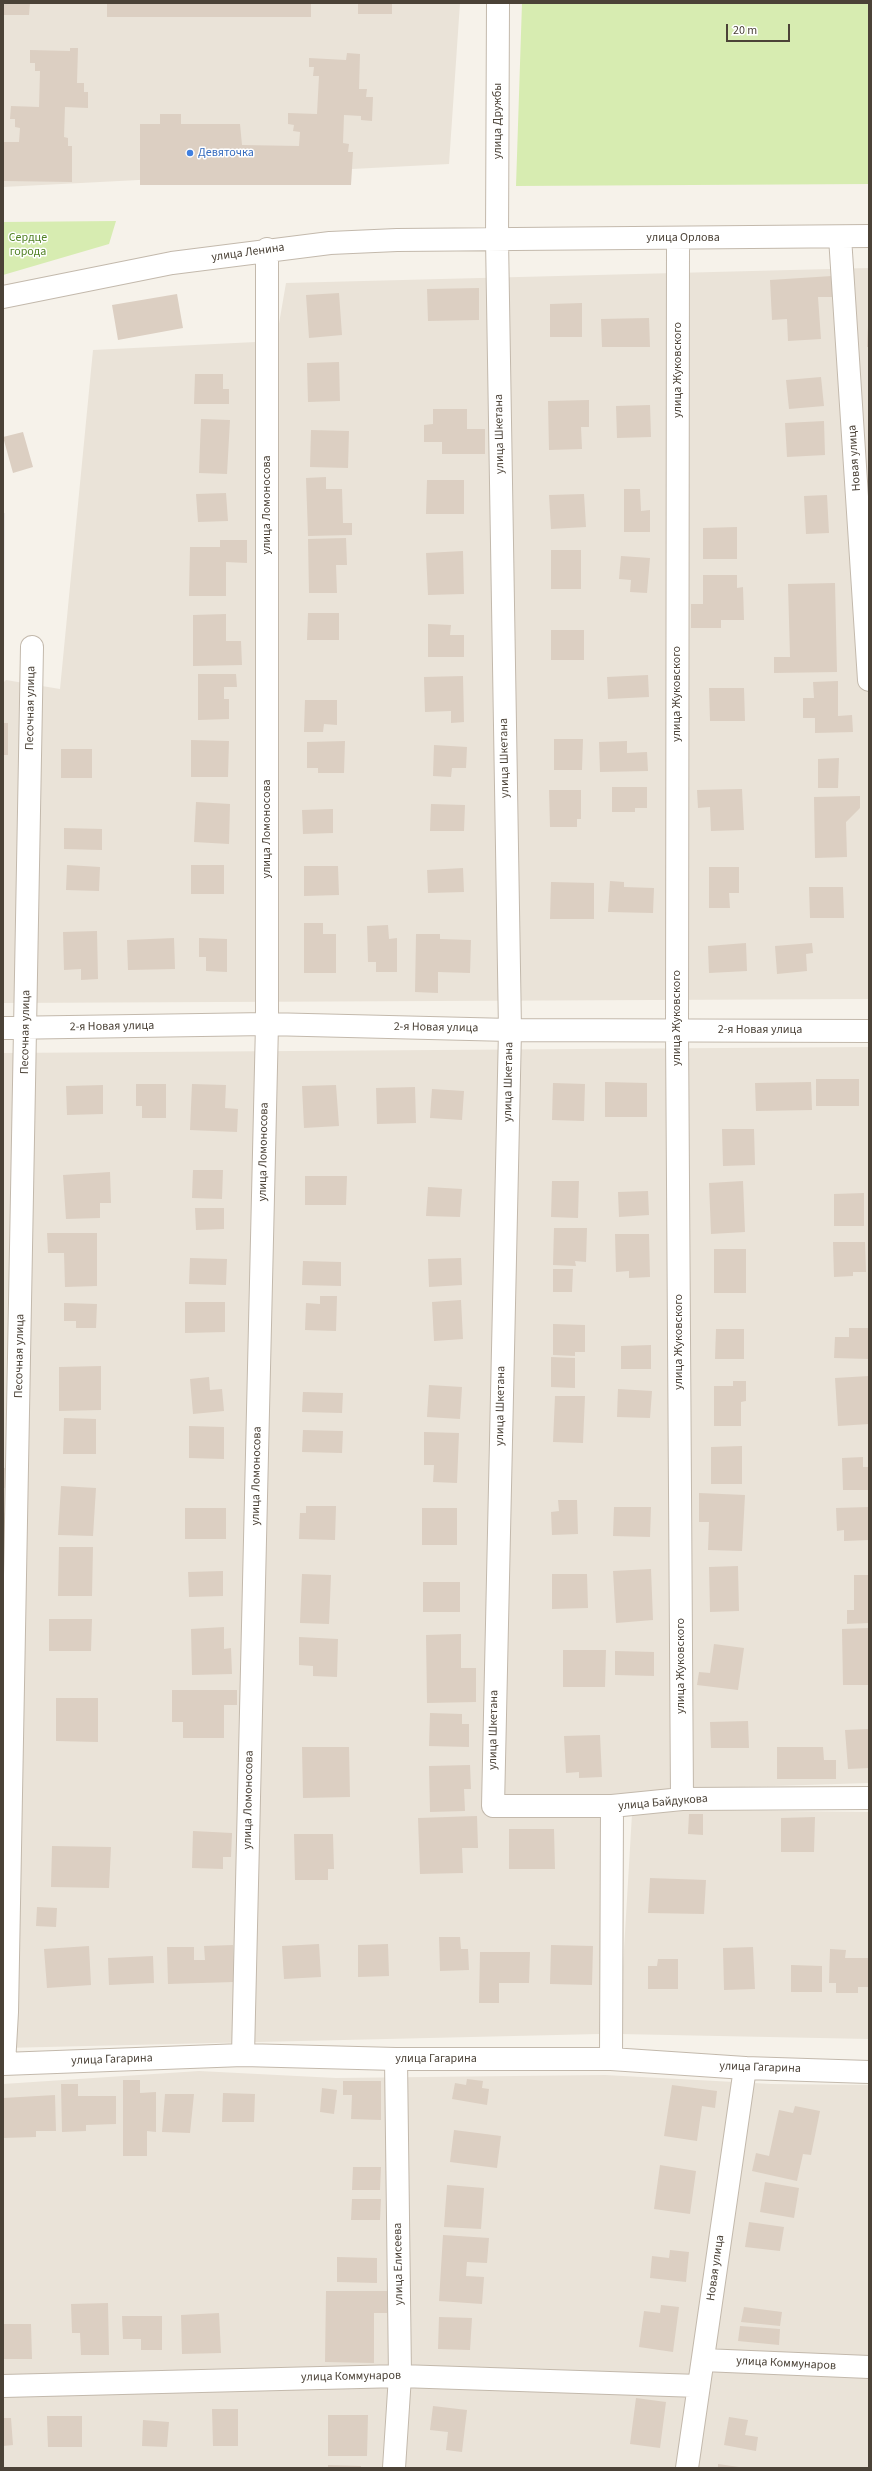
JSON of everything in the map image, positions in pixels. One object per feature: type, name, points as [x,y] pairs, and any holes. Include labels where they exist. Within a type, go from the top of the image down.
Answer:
[{"type":"street","name":"улица Дружбы","points":[[497,239],[498,3]]},
{"type":"street","name":"улица Орлова","points":[[497,239],[869,236]]},
{"type":"street","name":"Новая улица","points":[[840,237],[869,680]]},
{"type":"street","name":"улица Жуковского","points":[[678,238],[677,1030],[682,1799]]},
{"type":"street","name":"улица Ленина","points":[[3,297],[172,263],[267,249],[389,240],[497,239]]},
{"type":"street","name":"улица Шкетана","points":[[497,239],[510,1030],[493,1806],[612,1806]]},
{"type":"street","name":"улица Ломоносова","points":[[243,2055],[267,1024],[267,249]]},
{"type":"street","name":"Песочная улица","points":[[3,2064],[7,1996],[32,647]]},
{"type":"street","name":"2-я Новая улица","points":[[3,1028],[26,1029],[267,1024],[510,1030],[869,1031]]},
{"type":"street","name":"улица Байдукова","points":[[611,2059],[612,1806],[682,1799],[869,1798]]},
{"type":"street","name":"улица Гагарина","points":[[3,2064],[243,2055],[396,2059],[611,2059],[745,2068],[869,2072]]},
{"type":"street","name":"улица Елисеева","points":[[394,2468],[400,2376],[396,2059]]},
{"type":"street","name":"Новая улица","points":[[687,2468],[745,2068]]},
{"type":"street","name":"улица Коммунаров","points":[[702,2360],[869,2367]]},
{"type":"street","name":"улица Коммунаров","points":[[3,2386],[400,2376],[699,2386]]},
{"type":"shaded area","points":[[3,3],[460,3],[449,164],[3,187]]},
{"type":"shaded area","points":[[869,268],[869,999],[3,1003],[3,683],[6,680],[60,689],[93,350],[276,341],[286,283]]},
{"type":"shaded area","points":[[3,513],[5,513],[4,660],[3,658]]},
{"type":"shaded area","points":[[869,1047],[869,1783],[679,1789],[602,1795],[599,2034],[3,2048],[3,1053]]},
{"type":"shaded area","points":[[697,1810],[869,1812],[869,2039],[619,2034],[632,1814]]},
{"type":"shaded area","points":[[199,2071],[336,2078],[605,2075],[771,2084],[869,2085],[869,2468],[3,2468],[3,2084]]},
{"type":"green space","points":[[522,3],[869,3],[869,184],[516,186]]},
{"type":"green space","name":"Сердце города","points":[[116,221],[109,244],[3,275],[3,222]]},
{"type":"building","points":[[3,3],[30,3],[29,15],[3,15]]},
{"type":"building","points":[[107,3],[311,3],[311,17],[107,17]]},
{"type":"building","points":[[358,3],[392,3],[392,14],[358,14]]},
{"type":"building","points":[[70,48],[78,48],[77,83],[84,83],[84,92],[88,92],[88,108],[65,107],[64,137],[68,138],[68,146],[72,146],[72,182],[3,181],[3,142],[19,142],[20,128],[15,127],[15,119],[10,119],[11,106],[39,107],[40,71],[35,71],[35,63],[30,63],[30,50],[70,51]]},
{"type":"building","points":[[347,53],[360,54],[359,89],[367,89],[366,97],[373,97],[372,121],[361,120],[361,116],[344,115],[343,143],[349,144],[348,152],[353,152],[351,185],[140,185],[140,124],[160,124],[160,114],[181,114],[181,124],[240,124],[242,145],[299,146],[300,132],[293,131],[294,125],[288,124],[288,113],[317,114],[319,76],[313,76],[314,67],[309,67],[309,58],[346,60]]},
{"type":"building","points":[[832,276],[833,297],[818,297],[821,339],[788,341],[787,319],[772,320],[770,280]]},
{"type":"building","points":[[479,288],[479,320],[428,321],[427,289]]},
{"type":"building","points":[[339,293],[342,335],[309,338],[306,295]]},
{"type":"building","points":[[177,294],[183,328],[118,340],[112,305]]},
{"type":"building","points":[[582,303],[582,337],[550,337],[550,304]]},
{"type":"building","points":[[649,318],[650,347],[602,347],[601,319]]},
{"type":"building","points":[[868,326],[869,347],[867,347]]},
{"type":"building","points":[[339,362],[340,401],[308,402],[307,363]]},
{"type":"building","points":[[195,374],[223,374],[223,389],[229,389],[229,404],[194,404]]},
{"type":"building","points":[[821,377],[824,406],[789,409],[786,380]]},
{"type":"building","points":[[589,400],[589,427],[581,427],[582,449],[549,450],[548,401]]},
{"type":"building","points":[[650,405],[651,437],[617,438],[616,406]]},
{"type":"building","points":[[433,409],[467,409],[467,429],[485,429],[485,454],[442,454],[442,442],[424,442],[424,425],[433,424]]},
{"type":"building","points":[[201,419],[230,420],[227,474],[199,473]]},
{"type":"building","points":[[824,421],[825,455],[787,457],[785,423]]},
{"type":"building","points":[[311,430],[349,431],[348,468],[310,467]]},
{"type":"building","points":[[23,432],[33,467],[13,473],[3,437]]},
{"type":"building","points":[[326,477],[326,489],[342,489],[343,523],[352,523],[352,535],[308,536],[306,478]]},
{"type":"building","points":[[427,480],[464,480],[464,514],[426,514]]},
{"type":"building","points":[[624,489],[640,489],[641,511],[650,510],[650,532],[624,532]]},
{"type":"building","points":[[226,493],[228,521],[198,522],[196,494]]},
{"type":"building","points":[[584,494],[586,527],[551,529],[549,495]]},
{"type":"building","points":[[827,495],[829,533],[806,534],[804,496]]},
{"type":"building","points":[[737,527],[737,559],[703,559],[703,528]]},
{"type":"building","points":[[346,538],[347,565],[336,565],[337,593],[309,593],[308,539]]},
{"type":"building","points":[[220,540],[247,540],[247,563],[226,562],[226,596],[189,596],[190,547],[220,547]]},
{"type":"building","points":[[551,550],[581,550],[581,589],[551,589]]},
{"type":"building","points":[[463,551],[464,594],[428,595],[426,553]]},
{"type":"building","points":[[621,556],[650,558],[647,593],[630,592],[631,580],[619,579]]},
{"type":"building","points":[[703,575],[737,575],[737,588],[743,587],[744,620],[721,620],[721,628],[691,628],[691,604],[703,604]]},
{"type":"building","points":[[835,583],[837,672],[774,673],[774,657],[790,657],[788,584]]},
{"type":"building","points":[[308,613],[339,613],[339,640],[307,640]]},
{"type":"building","points":[[226,614],[226,641],[241,641],[242,665],[193,666],[193,615]]},
{"type":"building","points":[[428,624],[451,625],[450,635],[464,635],[464,657],[428,657]]},
{"type":"building","points":[[551,630],[584,630],[584,660],[551,660]]},
{"type":"building","points":[[198,674],[236,674],[237,687],[224,687],[224,699],[229,699],[229,719],[198,720]]},
{"type":"building","points":[[648,675],[649,697],[608,699],[607,677]]},
{"type":"building","points":[[463,676],[464,722],[451,723],[451,711],[425,712],[424,677]]},
{"type":"building","points":[[838,681],[838,716],[852,715],[853,732],[815,733],[815,718],[803,718],[803,698],[814,698],[813,682]]},
{"type":"building","points":[[709,688],[744,688],[745,721],[710,721]]},
{"type":"building","points":[[305,700],[337,700],[337,725],[324,724],[323,732],[304,732]]},
{"type":"building","points":[[3,723],[8,723],[8,755],[3,755]]},
{"type":"building","points":[[554,739],[583,739],[582,770],[554,770]]},
{"type":"building","points":[[191,740],[229,741],[228,777],[191,777]]},
{"type":"building","points":[[345,741],[344,773],[318,773],[318,768],[307,768],[307,742]]},
{"type":"building","points":[[627,741],[627,753],[647,752],[648,771],[600,772],[599,742]]},
{"type":"building","points":[[434,745],[467,747],[466,768],[452,768],[451,777],[433,776]]},
{"type":"building","points":[[61,749],[92,749],[92,778],[61,778]]},
{"type":"building","points":[[839,758],[838,788],[818,788],[818,759]]},
{"type":"building","points":[[612,787],[647,787],[647,808],[635,808],[635,812],[612,812]]},
{"type":"building","points":[[742,789],[744,830],[711,831],[710,807],[698,808],[697,790]]},
{"type":"building","points":[[549,790],[581,790],[581,819],[577,819],[577,827],[550,827]]},
{"type":"building","points":[[860,796],[860,808],[846,822],[847,857],[815,858],[814,797]]},
{"type":"building","points":[[196,802],[230,804],[229,844],[194,842]]},
{"type":"building","points":[[431,804],[465,805],[464,831],[430,831]]},
{"type":"building","points":[[333,809],[333,833],[303,834],[302,810]]},
{"type":"building","points":[[64,828],[102,829],[102,850],[64,849]]},
{"type":"building","points":[[67,865],[100,867],[99,891],[66,890]]},
{"type":"building","points":[[191,865],[224,865],[224,894],[191,894]]},
{"type":"building","points":[[304,866],[338,866],[339,895],[304,896]]},
{"type":"building","points":[[709,867],[739,867],[739,893],[729,893],[730,908],[709,908]]},
{"type":"building","points":[[463,868],[464,892],[428,893],[427,870]]},
{"type":"building","points":[[610,881],[624,882],[624,887],[654,888],[653,913],[608,912]]},
{"type":"building","points":[[551,882],[594,883],[594,919],[550,919]]},
{"type":"building","points":[[809,887],[843,887],[844,918],[810,918]]},
{"type":"building","points":[[304,923],[323,923],[323,934],[336,934],[336,973],[304,973]]},
{"type":"building","points":[[388,925],[389,939],[397,938],[397,972],[376,972],[376,962],[368,962],[367,926]]},
{"type":"building","points":[[97,931],[98,979],[81,980],[81,969],[64,970],[63,932]]},
{"type":"building","points":[[416,934],[440,934],[440,939],[471,940],[470,973],[438,972],[438,993],[415,992]]},
{"type":"building","points":[[174,938],[175,969],[128,970],[127,940]]},
{"type":"building","points":[[199,938],[227,939],[227,972],[206,971],[206,957],[199,957]]},
{"type":"building","points":[[746,943],[747,971],[709,973],[708,946]]},
{"type":"building","points":[[812,943],[813,953],[806,954],[807,971],[777,974],[775,946]]},
{"type":"building","points":[[816,1079],[859,1079],[859,1106],[816,1106]]},
{"type":"building","points":[[605,1082],[647,1083],[647,1117],[605,1117]]},
{"type":"building","points":[[811,1082],[812,1110],[756,1111],[755,1083]]},
{"type":"building","points":[[553,1083],[585,1084],[584,1121],[552,1120]]},
{"type":"building","points":[[136,1084],[166,1084],[166,1118],[142,1118],[142,1106],[136,1106]]},
{"type":"building","points":[[192,1084],[226,1085],[225,1108],[238,1109],[237,1132],[190,1130]]},
{"type":"building","points":[[103,1085],[103,1114],[67,1115],[66,1086]]},
{"type":"building","points":[[336,1085],[339,1126],[304,1128],[302,1086]]},
{"type":"building","points":[[415,1087],[416,1123],[377,1124],[376,1088]]},
{"type":"building","points":[[432,1089],[464,1091],[462,1120],[430,1118]]},
{"type":"building","points":[[722,1129],[754,1129],[755,1165],[723,1166]]},
{"type":"building","points":[[193,1170],[223,1170],[222,1199],[192,1198]]},
{"type":"building","points":[[110,1172],[111,1203],[100,1203],[100,1218],[66,1219],[63,1175]]},
{"type":"building","points":[[305,1176],[347,1176],[346,1205],[305,1205]]},
{"type":"building","points":[[552,1181],[579,1181],[578,1218],[551,1217]]},
{"type":"building","points":[[743,1181],[745,1232],[711,1234],[709,1183]]},
{"type":"building","points":[[428,1187],[462,1189],[460,1217],[426,1216]]},
{"type":"building","points":[[648,1191],[649,1215],[619,1217],[618,1192]]},
{"type":"building","points":[[864,1193],[864,1226],[834,1226],[834,1194]]},
{"type":"building","points":[[195,1208],[224,1208],[224,1229],[196,1230]]},
{"type":"building","points":[[554,1228],[587,1228],[586,1262],[575,1261],[576,1266],[553,1265]]},
{"type":"building","points":[[47,1233],[97,1233],[97,1286],[65,1287],[64,1253],[48,1253]]},
{"type":"building","points":[[615,1234],[649,1234],[650,1277],[629,1278],[629,1271],[616,1272]]},
{"type":"building","points":[[833,1242],[865,1242],[866,1272],[853,1272],[853,1276],[834,1277]]},
{"type":"building","points":[[714,1249],[746,1249],[746,1293],[714,1293]]},
{"type":"building","points":[[190,1258],[227,1259],[226,1285],[189,1284]]},
{"type":"building","points":[[461,1258],[462,1285],[429,1287],[428,1259]]},
{"type":"building","points":[[303,1261],[341,1262],[341,1286],[302,1285]]},
{"type":"building","points":[[553,1269],[573,1269],[572,1292],[553,1292]]},
{"type":"building","points":[[320,1296],[337,1296],[336,1331],[305,1330],[306,1303],[320,1304]]},
{"type":"building","points":[[461,1300],[463,1339],[434,1341],[432,1302]]},
{"type":"building","points":[[185,1302],[225,1302],[225,1332],[185,1333]]},
{"type":"building","points":[[64,1303],[97,1304],[96,1328],[76,1328],[76,1321],[64,1321]]},
{"type":"building","points":[[553,1324],[585,1325],[585,1352],[575,1352],[575,1356],[553,1355]]},
{"type":"building","points":[[849,1328],[869,1328],[869,1359],[834,1358],[835,1337],[849,1337]]},
{"type":"building","points":[[716,1329],[744,1329],[744,1359],[715,1359]]},
{"type":"building","points":[[651,1345],[651,1369],[621,1369],[621,1346]]},
{"type":"building","points":[[551,1357],[575,1358],[575,1388],[551,1387]]},
{"type":"building","points":[[101,1366],[101,1410],[59,1411],[59,1367]]},
{"type":"building","points":[[869,1376],[869,1424],[838,1426],[835,1378]]},
{"type":"building","points":[[209,1377],[210,1390],[222,1389],[224,1411],[193,1414],[190,1379]]},
{"type":"building","points":[[733,1381],[746,1381],[746,1401],[741,1402],[741,1426],[714,1426],[714,1386],[733,1386]]},
{"type":"building","points":[[429,1385],[462,1387],[460,1419],[427,1417]]},
{"type":"building","points":[[618,1389],[652,1391],[650,1418],[617,1417]]},
{"type":"building","points":[[303,1392],[343,1393],[342,1413],[302,1412]]},
{"type":"building","points":[[555,1396],[585,1396],[583,1443],[553,1442]]},
{"type":"building","points":[[64,1418],[96,1419],[96,1454],[63,1454]]},
{"type":"building","points":[[189,1426],[224,1427],[224,1459],[189,1458]]},
{"type":"building","points":[[303,1430],[343,1431],[342,1453],[302,1452]]},
{"type":"building","points":[[424,1432],[459,1433],[457,1483],[433,1482],[434,1465],[424,1465]]},
{"type":"building","points":[[742,1446],[742,1484],[711,1484],[711,1447]]},
{"type":"building","points":[[863,1457],[863,1467],[869,1467],[869,1490],[843,1490],[842,1458]]},
{"type":"building","points":[[3,1468],[5,1468],[5,1488],[3,1488]]},
{"type":"building","points":[[61,1486],[96,1488],[93,1536],[58,1535]]},
{"type":"building","points":[[699,1493],[745,1495],[742,1551],[708,1550],[709,1522],[699,1522]]},
{"type":"building","points":[[558,1500],[577,1500],[578,1534],[552,1535],[551,1512],[559,1511]]},
{"type":"building","points":[[306,1506],[336,1506],[335,1540],[299,1539],[300,1513],[306,1513]]},
{"type":"building","points":[[614,1507],[651,1507],[650,1537],[613,1536]]},
{"type":"building","points":[[869,1507],[869,1540],[844,1541],[844,1530],[837,1531],[836,1508]]},
{"type":"building","points":[[185,1508],[226,1508],[226,1539],[185,1539]]},
{"type":"building","points":[[422,1508],[457,1508],[457,1545],[422,1545]]},
{"type":"building","points":[[3,1513],[5,1513],[5,1541],[3,1541]]},
{"type":"building","points":[[59,1547],[93,1547],[92,1596],[58,1596]]},
{"type":"building","points":[[738,1566],[739,1611],[710,1612],[709,1567]]},
{"type":"building","points":[[651,1569],[653,1620],[616,1623],[613,1571]]},
{"type":"building","points":[[223,1571],[223,1596],[189,1597],[188,1572]]},
{"type":"building","points":[[302,1574],[331,1575],[329,1624],[300,1623]]},
{"type":"building","points":[[552,1574],[587,1574],[588,1608],[552,1609]]},
{"type":"building","points":[[854,1575],[869,1575],[869,1623],[847,1624],[847,1610],[854,1610]]},
{"type":"building","points":[[423,1582],[460,1582],[460,1612],[423,1612]]},
{"type":"building","points":[[49,1619],[92,1619],[91,1651],[49,1651]]},
{"type":"building","points":[[224,1627],[224,1649],[231,1648],[232,1674],[192,1675],[191,1629]]},
{"type":"building","points":[[869,1628],[869,1685],[843,1685],[842,1629]]},
{"type":"building","points":[[461,1634],[461,1668],[476,1668],[476,1702],[427,1703],[426,1635]]},
{"type":"building","points":[[299,1637],[338,1639],[337,1677],[313,1676],[313,1666],[299,1665]]},
{"type":"building","points":[[714,1644],[744,1648],[738,1690],[697,1685],[699,1672],[710,1673]]},
{"type":"building","points":[[563,1650],[606,1650],[605,1687],[563,1687]]},
{"type":"building","points":[[615,1651],[654,1652],[654,1676],[615,1675]]},
{"type":"building","points":[[172,1690],[237,1690],[237,1705],[224,1705],[224,1738],[183,1738],[183,1722],[172,1722]]},
{"type":"building","points":[[56,1698],[98,1698],[98,1742],[56,1741]]},
{"type":"building","points":[[430,1713],[462,1714],[462,1724],[469,1724],[469,1747],[429,1746]]},
{"type":"building","points":[[748,1721],[749,1748],[711,1748],[710,1722]]},
{"type":"building","points":[[869,1729],[869,1768],[848,1769],[845,1730]]},
{"type":"building","points":[[600,1735],[602,1777],[579,1778],[579,1772],[566,1773],[564,1736]]},
{"type":"building","points":[[302,1747],[349,1747],[350,1797],[303,1798]]},
{"type":"building","points":[[777,1747],[823,1747],[824,1760],[836,1760],[836,1779],[777,1779]]},
{"type":"building","points":[[470,1765],[471,1789],[464,1789],[465,1811],[430,1812],[429,1766]]},
{"type":"building","points":[[689,1814],[703,1814],[703,1835],[688,1834]]},
{"type":"building","points":[[477,1816],[478,1848],[462,1848],[463,1873],[420,1874],[418,1818]]},
{"type":"building","points":[[815,1817],[814,1852],[781,1852],[781,1818]]},
{"type":"building","points":[[509,1829],[554,1829],[555,1869],[509,1869]]},
{"type":"building","points":[[193,1831],[232,1833],[231,1857],[223,1857],[223,1869],[192,1868]]},
{"type":"building","points":[[294,1834],[333,1834],[334,1869],[328,1869],[328,1880],[295,1880]]},
{"type":"building","points":[[52,1846],[111,1847],[109,1888],[51,1887]]},
{"type":"building","points":[[650,1878],[706,1880],[704,1914],[648,1913]]},
{"type":"building","points":[[37,1907],[57,1908],[56,1927],[36,1926]]},
{"type":"building","points":[[439,1937],[460,1937],[461,1949],[468,1949],[469,1970],[440,1971]]},
{"type":"building","points":[[319,1944],[321,1977],[284,1979],[282,1946]]},
{"type":"building","points":[[388,1944],[389,1976],[358,1977],[358,1945]]},
{"type":"building","points":[[233,1945],[234,1982],[168,1984],[167,1947],[194,1947],[194,1960],[205,1960],[204,1946]]},
{"type":"building","points":[[551,1945],[593,1946],[592,1985],[550,1984]]},
{"type":"building","points":[[89,1946],[91,1985],[47,1988],[44,1949]]},
{"type":"building","points":[[753,1947],[755,1989],[724,1990],[723,1948]]},
{"type":"building","points":[[830,1949],[846,1950],[845,1958],[869,1958],[869,1987],[858,1987],[858,1993],[836,1993],[836,1983],[829,1983]]},
{"type":"building","points":[[480,1952],[530,1952],[529,1983],[499,1983],[499,2003],[479,2003]]},
{"type":"building","points":[[153,1956],[154,1983],[109,1985],[108,1958]]},
{"type":"building","points":[[658,1959],[678,1959],[678,1989],[648,1989],[648,1966],[657,1966]]},
{"type":"building","points":[[791,1965],[822,1966],[822,1992],[791,1992]]},
{"type":"building","points":[[467,2079],[483,2081],[482,2088],[489,2089],[487,2105],[452,2099],[455,2083],[466,2085]]},
{"type":"building","points":[[123,2080],[140,2080],[140,2093],[156,2092],[156,2132],[147,2131],[147,2156],[123,2156]]},
{"type":"building","points":[[343,2081],[381,2081],[381,2120],[351,2119],[352,2095],[343,2095]]},
{"type":"building","points":[[61,2084],[78,2084],[78,2096],[116,2096],[116,2124],[86,2125],[86,2131],[62,2132]]},
{"type":"building","points":[[672,2085],[717,2091],[715,2108],[702,2106],[697,2141],[664,2136]]},
{"type":"building","points":[[322,2088],[337,2090],[334,2114],[320,2112]]},
{"type":"building","points":[[223,2093],[255,2094],[254,2122],[222,2122]]},
{"type":"building","points":[[165,2094],[194,2094],[190,2133],[162,2132]]},
{"type":"building","points":[[55,2095],[56,2131],[36,2131],[36,2137],[3,2138],[3,2098]]},
{"type":"building","points":[[795,2106],[820,2111],[811,2155],[803,2154],[797,2181],[752,2171],[756,2153],[769,2156],[779,2110],[793,2113]]},
{"type":"building","points":[[454,2130],[501,2136],[497,2168],[450,2162]]},
{"type":"building","points":[[660,2165],[696,2171],[690,2214],[654,2209]]},
{"type":"building","points":[[353,2167],[381,2167],[380,2190],[352,2190]]},
{"type":"building","points":[[765,2182],[799,2188],[794,2218],[760,2212]]},
{"type":"building","points":[[447,2185],[484,2188],[481,2229],[444,2227]]},
{"type":"building","points":[[352,2199],[381,2199],[380,2220],[351,2220]]},
{"type":"building","points":[[749,2222],[784,2227],[780,2251],[745,2247]]},
{"type":"building","points":[[443,2235],[489,2238],[487,2263],[467,2262],[466,2276],[484,2277],[482,2304],[439,2301]]},
{"type":"building","points":[[670,2250],[689,2252],[686,2282],[650,2278],[652,2256],[669,2258]]},
{"type":"building","points":[[337,2257],[377,2258],[377,2283],[337,2282]]},
{"type":"building","points":[[326,2291],[388,2291],[387,2313],[374,2313],[374,2363],[325,2362]]},
{"type":"building","points":[[108,2303],[109,2355],[81,2355],[80,2333],[72,2333],[71,2304]]},
{"type":"building","points":[[661,2305],[679,2307],[673,2352],[639,2347],[644,2311],[660,2313]]},
{"type":"building","points":[[744,2307],[782,2312],[780,2326],[741,2322]]},
{"type":"building","points":[[219,2313],[221,2353],[182,2354],[181,2315]]},
{"type":"building","points":[[122,2316],[162,2316],[162,2350],[141,2350],[141,2339],[123,2339]]},
{"type":"building","points":[[439,2317],[472,2318],[470,2350],[438,2349]]},
{"type":"building","points":[[3,2324],[31,2324],[32,2359],[3,2359]]},
{"type":"building","points":[[740,2326],[780,2329],[779,2345],[738,2341]]},
{"type":"building","points":[[636,2398],[666,2402],[660,2448],[630,2444]]},
{"type":"building","points":[[433,2406],[467,2410],[462,2452],[446,2450],[448,2432],[430,2430]]},
{"type":"building","points":[[212,2409],[238,2409],[238,2446],[213,2446]]},
{"type":"building","points":[[328,2415],[368,2415],[367,2456],[328,2456]]},
{"type":"building","points":[[47,2416],[82,2416],[82,2447],[48,2447]]},
{"type":"building","points":[[729,2417],[748,2420],[745,2435],[758,2437],[756,2451],[724,2445]]},
{"type":"building","points":[[3,2418],[11,2418],[13,2445],[3,2446]]},
{"type":"building","points":[[143,2420],[169,2422],[167,2447],[142,2446]]},
{"type":"building","points":[[718,2464],[739,2467],[718,2468]]},
{"type":"building","points":[[328,2465],[361,2466],[361,2468],[328,2468]]},
{"type":"place","name":"Девяточка","points":[[190,153]]}]
